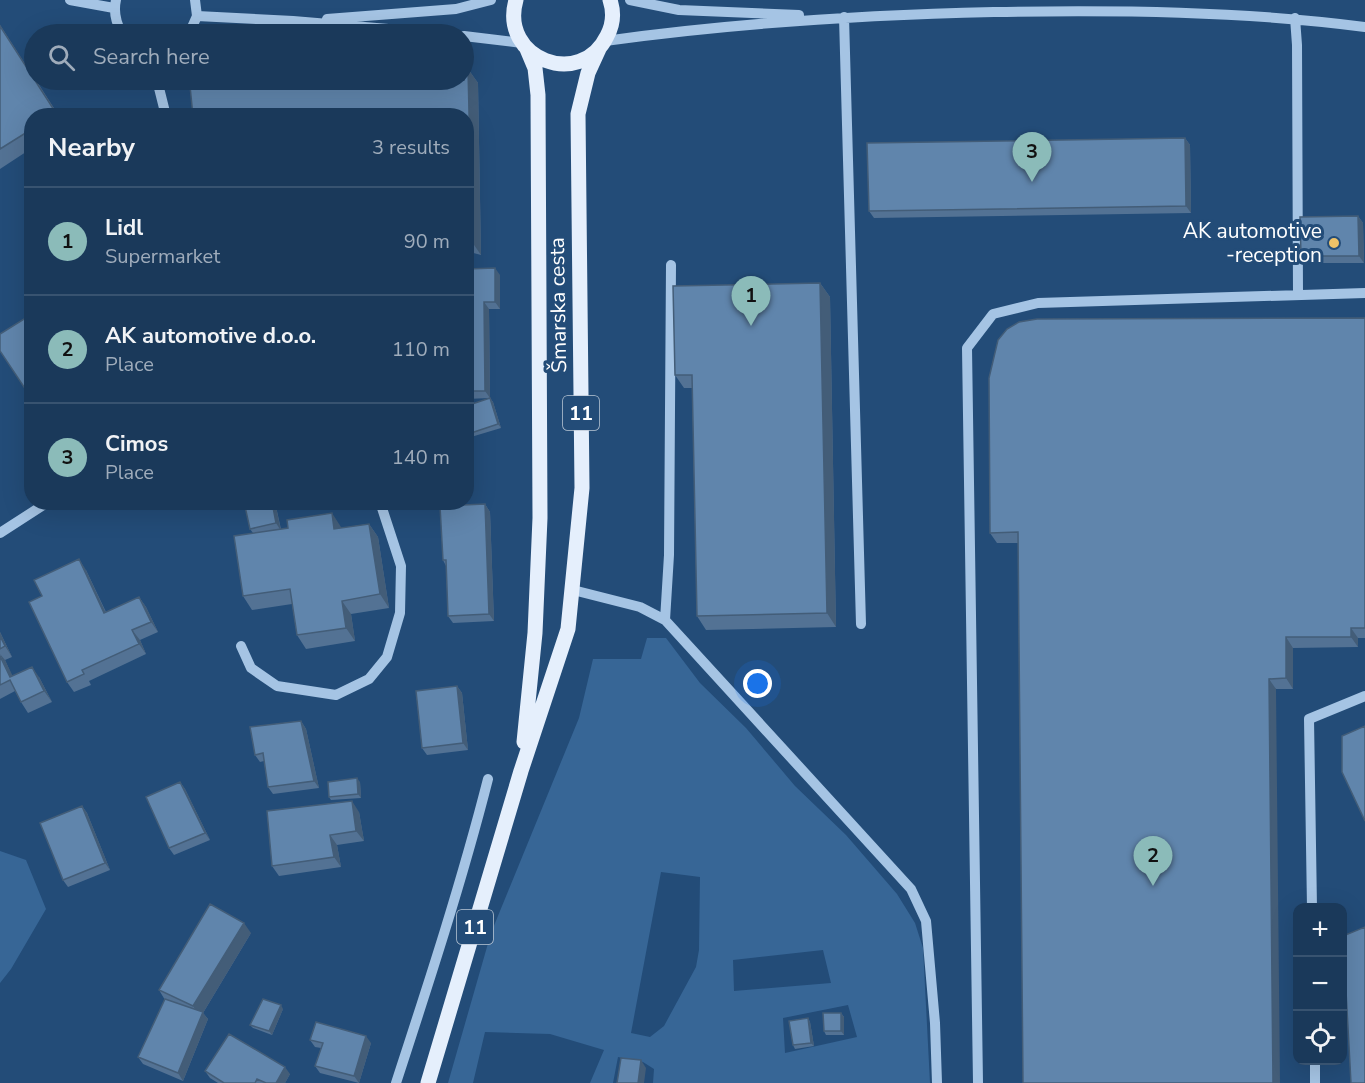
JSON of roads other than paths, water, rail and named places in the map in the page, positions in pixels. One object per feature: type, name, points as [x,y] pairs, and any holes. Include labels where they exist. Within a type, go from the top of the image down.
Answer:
[{"type":"main road","name":"11","points":[[516,0],[514,23],[524,46]]},
{"type":"main road","name":"11","points":[[602,45],[610,30],[612,17],[610,0]]},
{"type":"main road","points":[[524,46],[540,58],[555,63],[570,63],[586,59],[602,45]]},
{"type":"main road","name":"Šmarska cesta","points":[[428,1083],[521,771],[568,629],[582,488],[578,114],[588,73],[602,45]]},
{"type":"main road","name":"Šmarska cesta","points":[[521,771],[535,633],[540,518],[538,95],[535,68],[524,46]]},
{"type":"street","points":[[70,0],[115,4],[116,24]]},
{"type":"street","points":[[193,24],[197,16],[195,0]]},
{"type":"street","points":[[293,21],[456,9],[491,0]]},
{"type":"street","points":[[630,0],[679,10],[844,17]]},
{"type":"street","points":[[602,45],[681,30],[844,17],[1097,10],[1295,18],[1365,27]]},
{"type":"street","points":[[197,16],[329,24]]},
{"type":"street","points":[[844,17],[861,624]]},
{"type":"street","points":[[1295,18],[1298,294]]},
{"type":"street","points":[[474,38],[524,46]]},
{"type":"street","points":[[160,90],[164,108]]},
{"type":"street","points":[[665,620],[669,555],[670,265]]},
{"type":"street","points":[[978,1083],[967,348],[993,314],[1038,303],[1298,294],[1365,294]]},
{"type":"street","points":[[0,534],[36,510]]},
{"type":"street","points":[[241,646],[251,668],[277,686],[336,695],[369,679],[387,657],[400,613],[401,566],[383,510]]},
{"type":"street","points":[[573,590],[640,607],[665,620],[911,889],[926,921],[935,1023],[937,1083]]},
{"type":"street","points":[[1312,903],[1309,719],[1365,696]]},
{"type":"street","points":[[396,1083],[452,909],[488,779]]},
{"type":"street","points":[[1315,1065],[1315,1083]]},
{"type":"place","name":"Cimos","points":[[1032,182]]},
{"type":"place","name":"AK automotive -reception","points":[[1334,243]]},
{"type":"place","name":"Lidl","points":[[751,326]]},
{"type":"place","name":"AK automotive d.o.o.","points":[[1153,886]]}]
